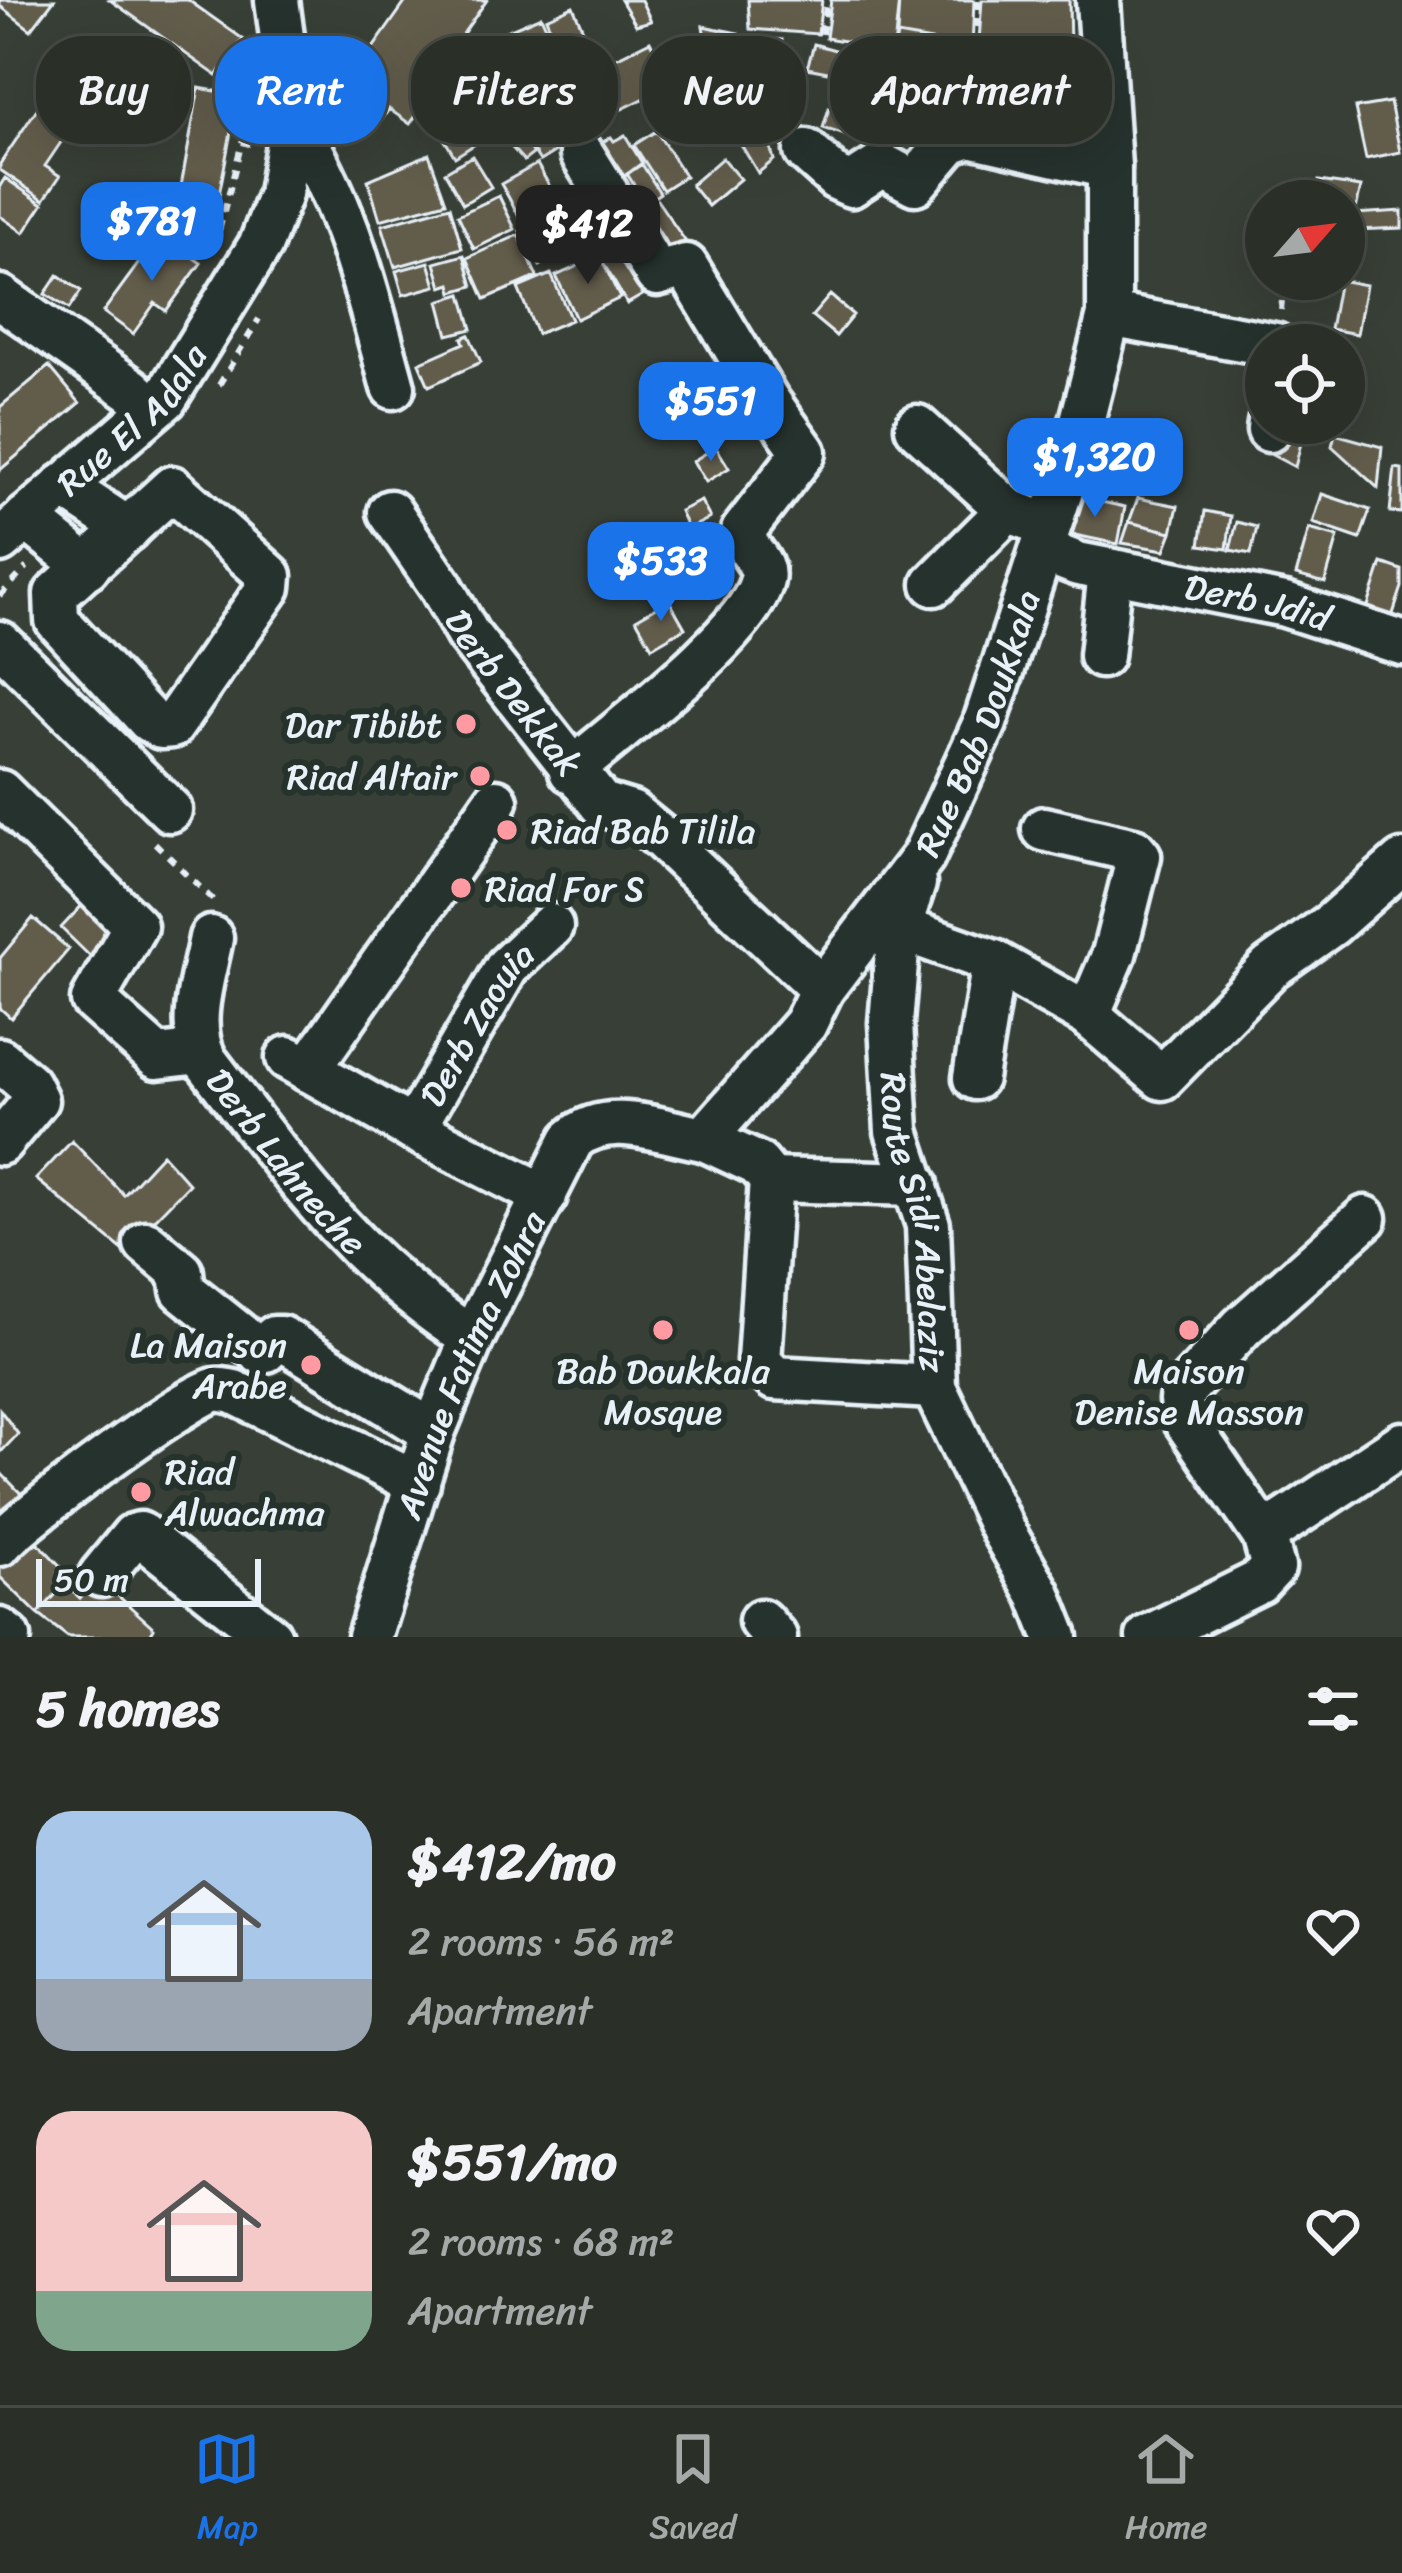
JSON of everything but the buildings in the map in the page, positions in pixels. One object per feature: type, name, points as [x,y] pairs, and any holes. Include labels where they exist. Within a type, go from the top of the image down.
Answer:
[{"type":"street","name":"Rue El Adala","points":[[277,0],[281,36]]},
{"type":"street","name":"Rue Bab Doukkala","points":[[1098,0],[1099,36]]},
{"type":"street","points":[[806,151],[851,185],[882,165],[915,183],[950,142],[970,135],[1108,167]]},
{"type":"street","name":"Rue El Adala","points":[[13,530],[165,398],[261,244],[285,174],[288,144]]},
{"type":"street","points":[[309,144],[341,208],[392,387]]},
{"type":"street","name":"Rue Bab Doukkala","points":[[704,1139],[805,1024],[822,989],[922,857],[985,723],[1076,445],[1109,315],[1106,144]]},
{"type":"street","points":[[572,772],[697,662],[744,613],[758,592],[763,568],[745,544],[743,531],[804,452],[686,266],[656,274],[583,154]]},
{"type":"street","points":[[0,297],[132,389],[151,408]]},
{"type":"street","points":[[1109,315],[1245,340]]},
{"type":"street","points":[[917,427],[1008,510],[934,584]]},
{"type":"street","points":[[63,485],[128,529]]},
{"type":"street","points":[[172,488],[270,576],[268,587],[172,726],[161,727],[149,720],[57,620],[56,594],[128,529],[172,488]]},
{"type":"street","name":"Derb Jdid","points":[[1008,510],[1045,538],[1110,571],[1285,605],[1402,643]]},
{"type":"street","name":"Derb Dekkak","points":[[390,512],[468,635],[572,772],[601,804],[632,813],[663,839],[822,989]]},
{"type":"street","points":[[13,530],[87,567]]},
{"type":"street","points":[[1101,656],[1110,571]]},
{"type":"street","points":[[0,643],[170,810]]},
{"type":"street","points":[[0,792],[135,926],[92,1000],[157,1057],[201,1052]]},
{"type":"street","points":[[496,801],[298,1064],[413,1130],[545,1196]]},
{"type":"street","points":[[1044,829],[1134,850],[1140,861],[1101,990],[1088,1015]]},
{"type":"street","name":"Route Sidi Abelaziz","points":[[922,857],[899,928],[892,1023],[897,1131],[928,1225],[934,1387],[1056,1637]]},
{"type":"street","points":[[899,928],[994,962],[1088,1015],[1157,1076],[1167,1075],[1270,968],[1332,924],[1402,862]]},
{"type":"street","name":"Derb Zaouia","points":[[413,1130],[507,967],[551,926]]},
{"type":"street","name":"Derb Lahneche","points":[[212,938],[197,1016],[201,1052],[340,1232],[425,1309],[472,1338]]},
{"type":"street","points":[[975,1078],[994,962]]},
{"type":"street","points":[[0,1060],[28,1084],[36,1100],[0,1143]]},
{"type":"street","name":"Avenue Fatima Zohra","points":[[369,1637],[433,1432],[472,1338],[572,1140],[584,1129],[608,1122],[704,1139]]},
{"type":"street","points":[[704,1139],[758,1164],[771,1180],[762,1368],[774,1378],[934,1387]]},
{"type":"street","points":[[771,1180],[916,1184]]},
{"type":"street","points":[[1148,1637],[1259,1582],[1273,1567],[1264,1535],[1183,1417],[1181,1400],[1186,1388],[1212,1356],[1365,1218]]},
{"type":"street","points":[[146,1243],[181,1273],[182,1291],[260,1351],[274,1338],[281,1338],[433,1432]]},
{"type":"street","points":[[0,1544],[14,1528],[84,1476],[197,1398],[218,1389],[234,1392],[418,1483]]},
{"type":"street","points":[[1264,1535],[1402,1444]]},
{"type":"street","points":[[100,1575],[133,1536],[140,1534],[270,1637]]},
{"type":"street","points":[[0,1630],[9,1637]]},
{"type":"path","points":[[822,34],[827,0]]},
{"type":"path","points":[[975,36],[977,0]]},
{"type":"path","points":[[170,810],[147,834],[219,907],[212,938]]},
{"type":"place","name":"Dar Tibibt","points":[[466,724]]},
{"type":"place","name":"Riad Altair","points":[[480,776]]},
{"type":"place","name":"Riad Bab Tilila","points":[[507,830]]},
{"type":"place","name":"Riad For S","points":[[461,888]]},
{"type":"place","name":"Bab Doukkala Mosque","points":[[663,1330]]},
{"type":"place","name":"Maison Denise Masson","points":[[1189,1330]]},
{"type":"place","name":"La Maison Arabe","points":[[311,1365]]},
{"type":"place","name":"Riad Alwachma","points":[[141,1492]]}]
